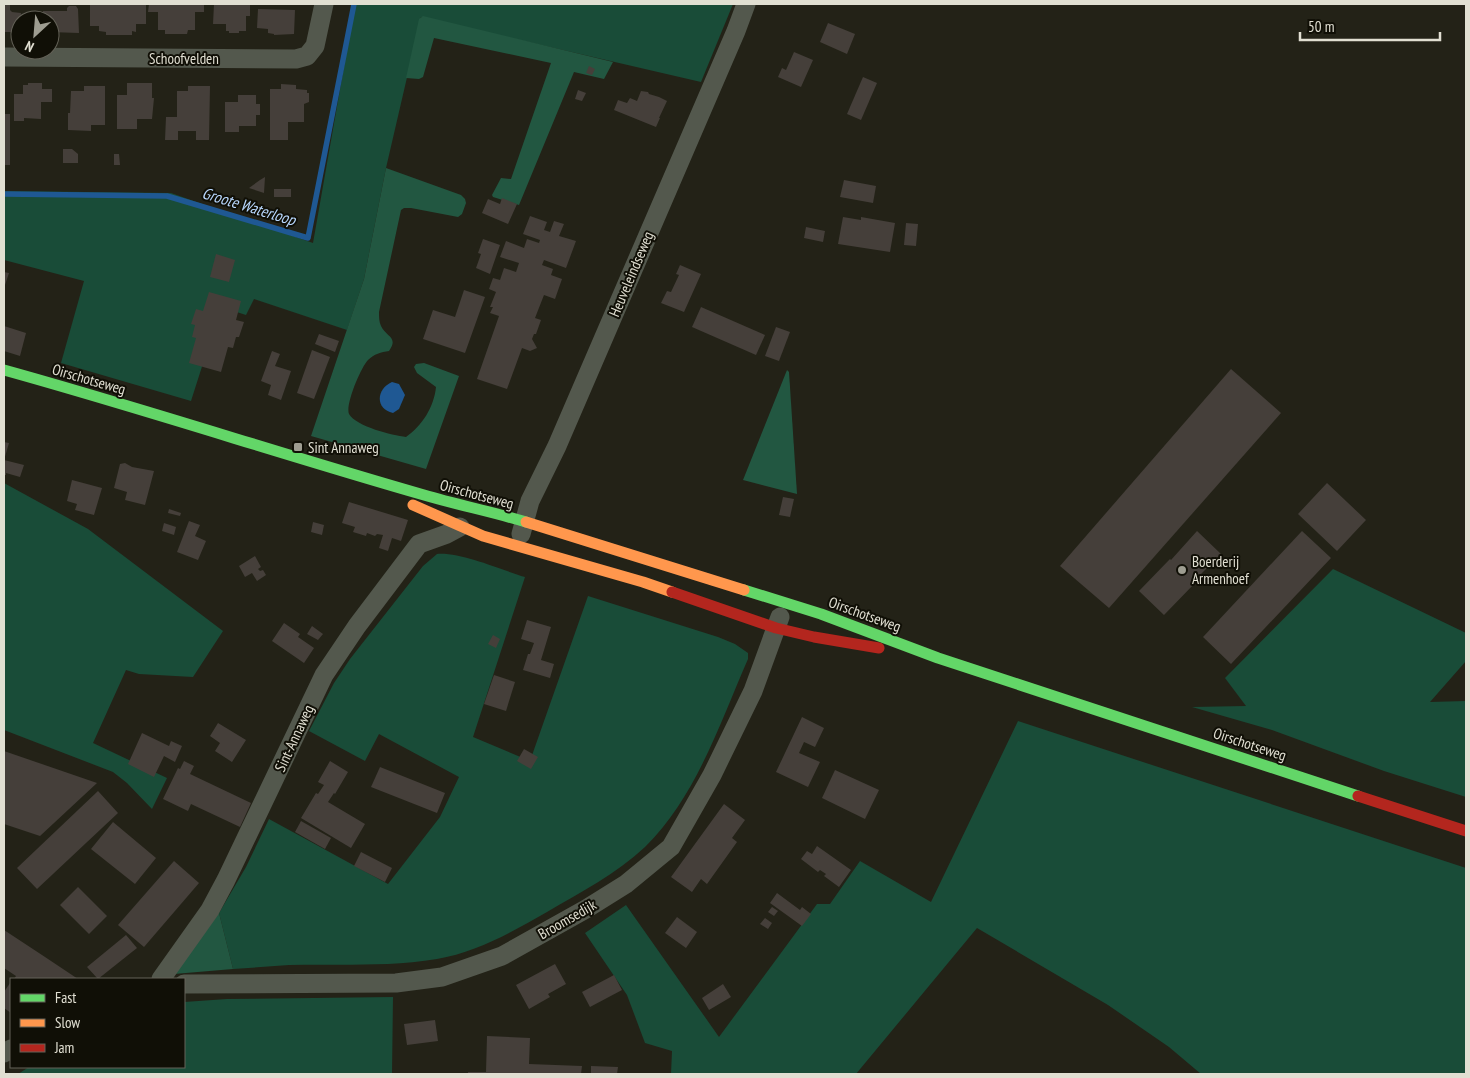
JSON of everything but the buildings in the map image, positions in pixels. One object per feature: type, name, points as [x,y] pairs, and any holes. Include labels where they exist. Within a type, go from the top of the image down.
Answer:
[{"type":"main road","name":"Oirschotseweg","points":[[4,370],[97,396],[426,496],[491,511],[784,602],[938,658],[1466,831]]},
{"type":"main road","points":[[299,470],[365,490]]},
{"type":"main road","name":"Oirschotseweg","points":[[403,502],[422,508],[483,536],[643,582],[776,628],[938,658]]},
{"type":"street","name":"Schoofvelden","points":[[4,57],[296,59],[307,56],[315,46],[324,4]]},
{"type":"street","name":"Heuveleindseweg","points":[[517,545],[530,501],[557,446],[746,4]]},
{"type":"street","name":"Sint-Annaweg","points":[[162,978],[210,910],[324,675],[357,626],[418,544],[447,534],[460,527]]},
{"type":"street","name":"Broomsedijk","points":[[185,984],[396,983],[442,977],[502,956],[586,909],[626,884],[671,847],[712,775],[753,691],[784,602]]},
{"type":"green space","points":[[355,4],[733,4],[701,82],[421,17],[386,168],[364,279],[347,330],[254,299],[246,315],[221,307],[191,401],[61,363],[84,281],[4,260],[4,191],[171,193],[313,243]]},
{"type":"green space","points":[[423,16],[613,62],[604,79],[574,72],[519,205],[493,197],[492,195],[501,178],[511,179],[551,63],[434,38],[423,77],[419,79],[406,78],[419,19]]},
{"type":"green space","points":[[386,168],[461,195],[466,203],[462,214],[458,217],[411,208],[401,210],[379,312],[380,324],[383,330],[391,337],[393,343],[389,351],[375,355],[365,364],[354,386],[348,409],[349,414],[359,423],[406,437],[422,422],[430,409],[436,387],[417,373],[414,367],[416,364],[424,363],[459,376],[426,469],[311,436],[364,279]]},
{"type":"green space","points":[[787,370],[789,372],[797,494],[743,480]]},
{"type":"green space","points":[[4,483],[88,529],[223,631],[193,677],[139,674],[126,670],[93,743],[167,778],[152,809],[127,783],[113,772],[4,730]]},
{"type":"green space","points":[[437,554],[458,556],[525,577],[473,737],[530,761],[588,596],[718,637],[735,644],[748,653],[748,659],[705,758],[679,806],[663,827],[634,857],[585,890],[521,927],[494,940],[466,952],[419,962],[289,965],[233,969],[219,913],[246,867],[269,819],[388,884],[440,817],[459,777],[379,734],[365,761],[309,731],[334,683],[350,659],[423,566]]},
{"type":"green space","points":[[1333,569],[1466,633],[1466,661],[1430,702],[1466,701],[1466,797],[1384,771],[1272,730],[1192,707],[1246,706],[1225,678]]},
{"type":"green space","points":[[1018,721],[1466,868],[1466,1074],[1201,1074],[1169,1047],[1108,1005],[977,928],[856,1074],[671,1074],[672,1051],[645,1043],[627,995],[585,933],[626,905],[719,1037],[817,904],[830,904],[860,861],[931,902]]},
{"type":"green space","points":[[219,913],[233,969],[174,974]]},
{"type":"green space","points":[[393,997],[392,1074],[18,1074],[27,1068],[185,1068],[185,1002],[227,999]]},
{"type":"water","points":[[392,382],[399,384],[405,395],[399,409],[393,413],[383,407],[380,399],[383,389]]},
{"type":"waterway","name":"Groote Waterloop","points":[[4,194],[167,196],[308,238],[354,4]]},
{"type":"traffic: fast","points":[[4,370],[437,499],[526,522]]},
{"type":"traffic: fast","points":[[744,590],[821,614],[938,658],[1358,796]]},
{"type":"traffic: slow","points":[[413,505],[483,536],[672,592]]},
{"type":"traffic: slow","points":[[526,522],[744,590]]},
{"type":"traffic: jam","points":[[672,592],[776,628],[814,637],[879,648]]},
{"type":"traffic: jam","points":[[1358,796],[1466,831]]},
{"type":"place","name":"Sint Annaweg","points":[[298,447]]},
{"type":"place","name":"Boerderij Armenhoef","points":[[1182,570]]}]
